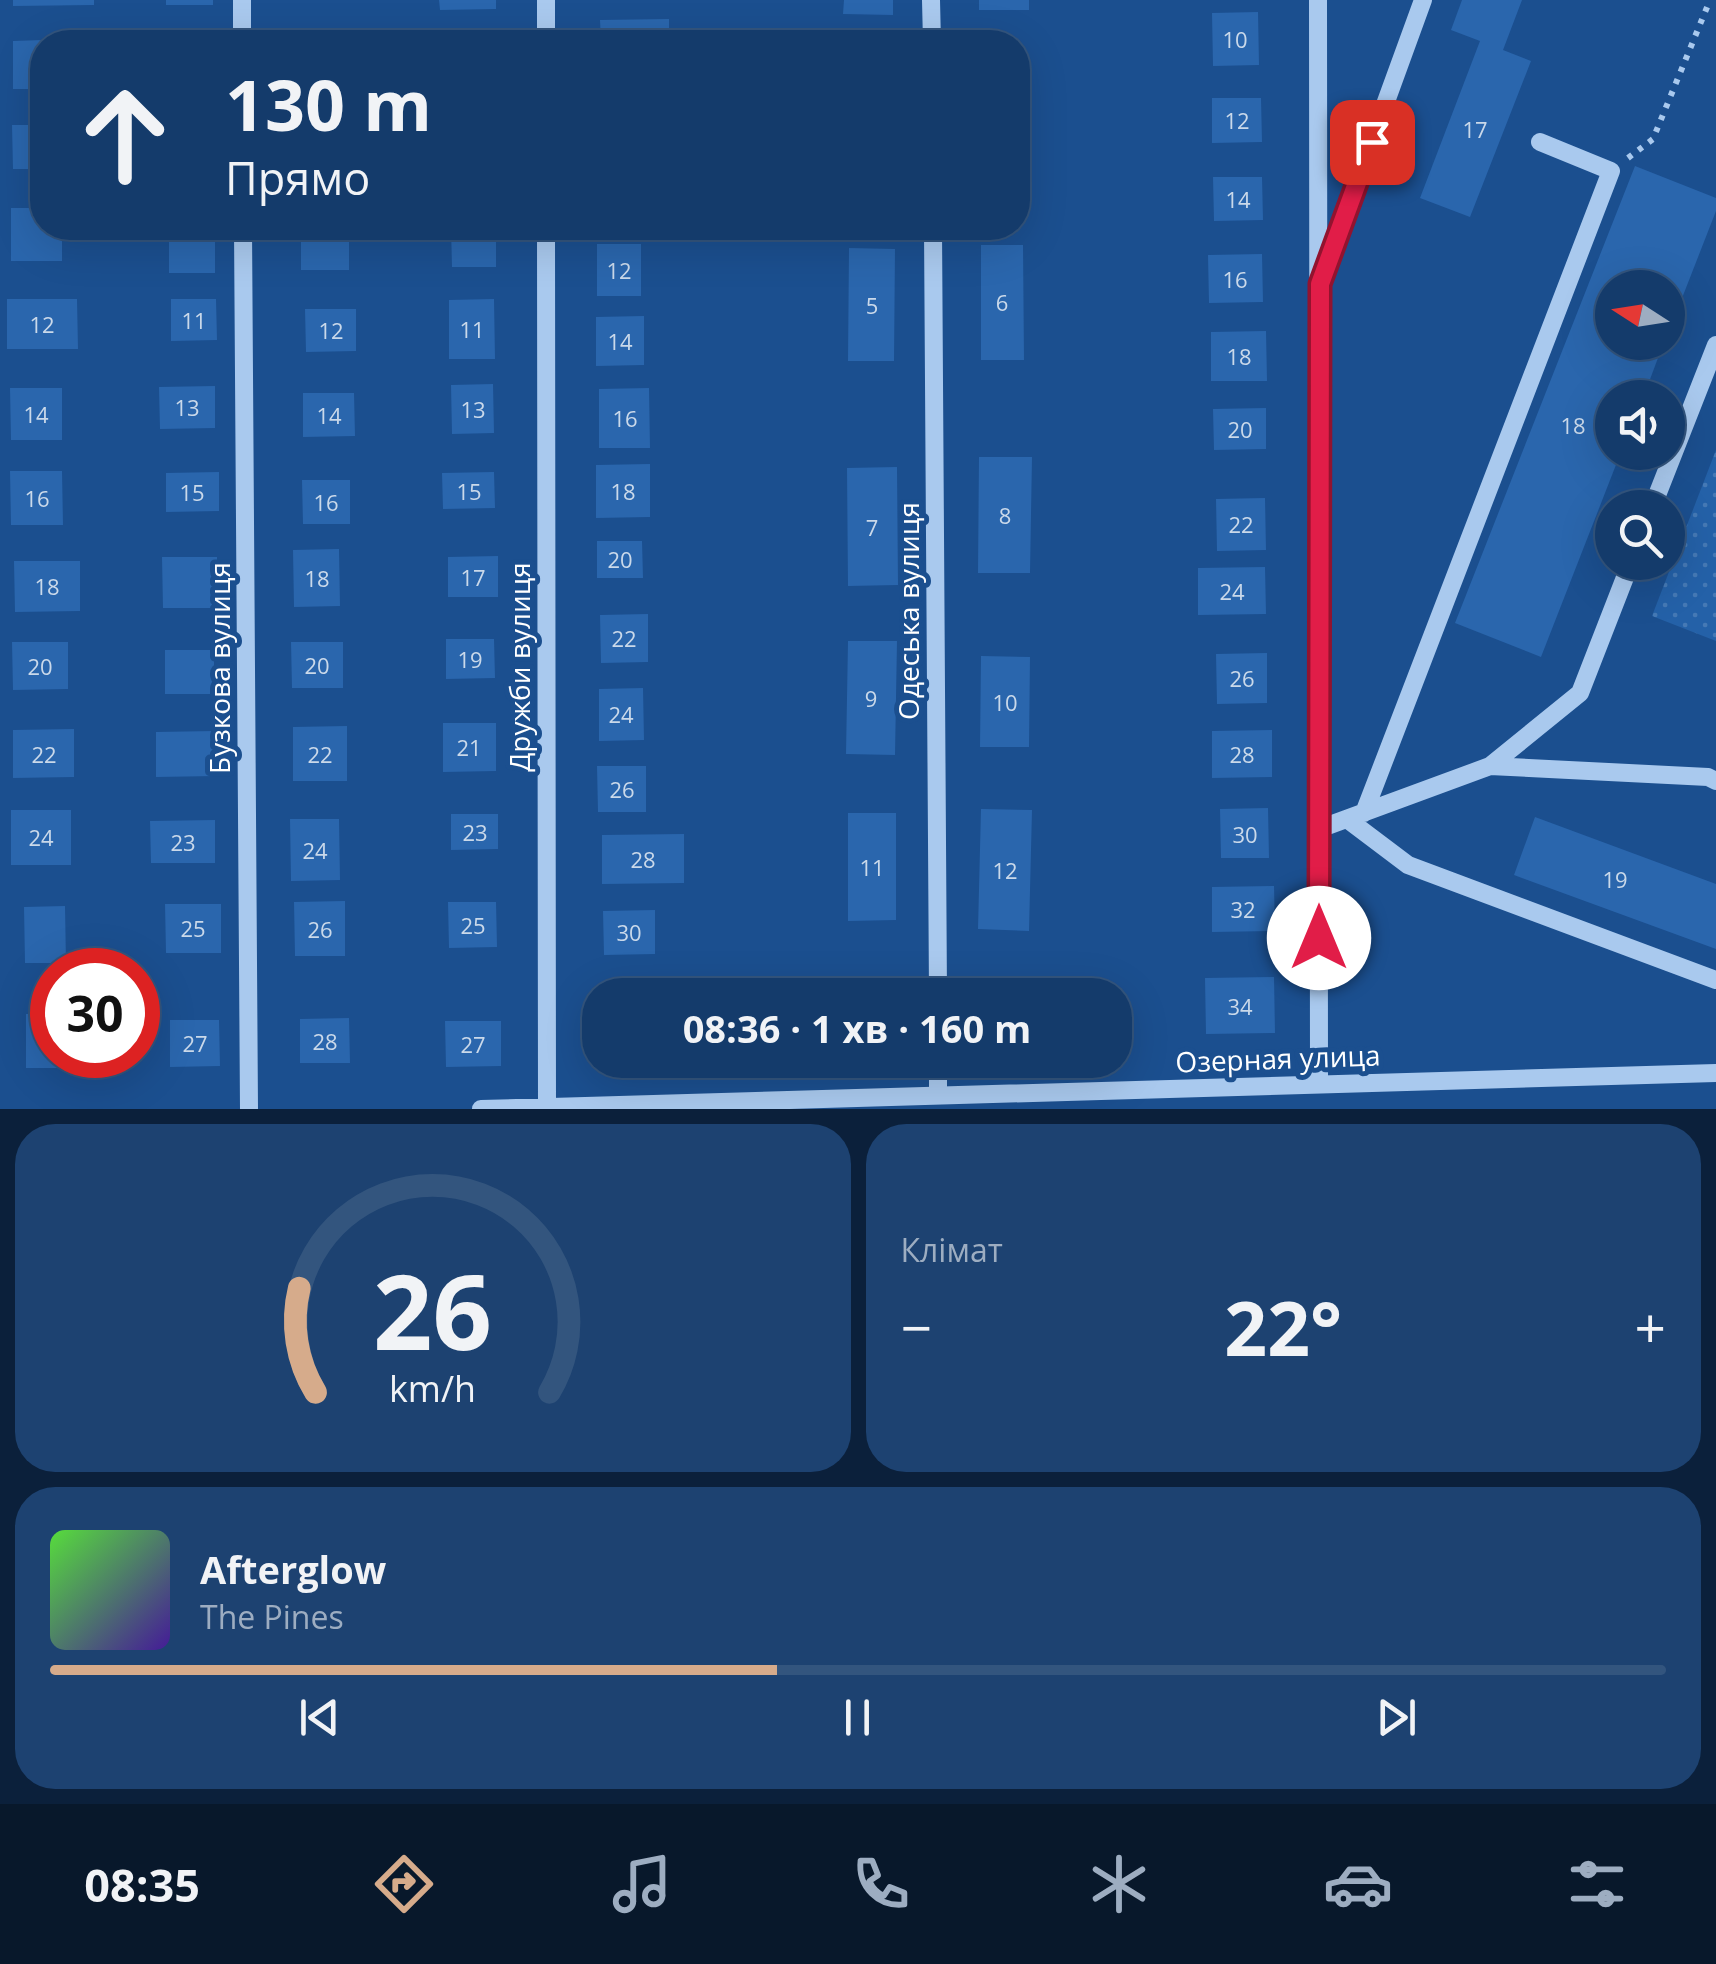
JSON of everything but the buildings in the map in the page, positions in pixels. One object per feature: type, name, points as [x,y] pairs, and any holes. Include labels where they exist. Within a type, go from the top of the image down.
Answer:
[{"type":"street","points":[[242,0],[242,30]]},
{"type":"street","points":[[546,0],[546,30]]},
{"type":"street","points":[[931,0],[932,30]]},
{"type":"street","points":[[1318,0],[1319,1084]]},
{"type":"street","points":[[1320,284],[1423,0]]},
{"type":"street","points":[[1356,816],[1612,170],[1540,142]]},
{"type":"street","name":"Бузкова вулиця","points":[[243,240],[249,1109]]},
{"type":"street","name":"Дружби вулиця","points":[[546,240],[547,1107]]},
{"type":"street","name":"Одеська вулиця","points":[[933,240],[938,978]]},
{"type":"street","points":[[1659,490],[1716,345]]},
{"type":"street","points":[[1319,829],[1490,766],[1580,693],[1624,580]]},
{"type":"street","points":[[1490,766],[1716,780]]},
{"type":"street","points":[[1356,816],[1408,865],[1716,980]]},
{"type":"street","name":"Озерная улица","points":[[481,1109],[1716,1073]]},
{"type":"street","points":[[938,1078],[938,1096]]},
{"type":"path","points":[[1612,170],[1653,139],[1710,0]]},
{"type":"shaded area","points":[[1716,450],[1716,641],[1652,616],[1666,580],[1685,580],[1685,530]]},
{"type":"route","points":[[1319,938],[1320,284],[1372,142]]}]
